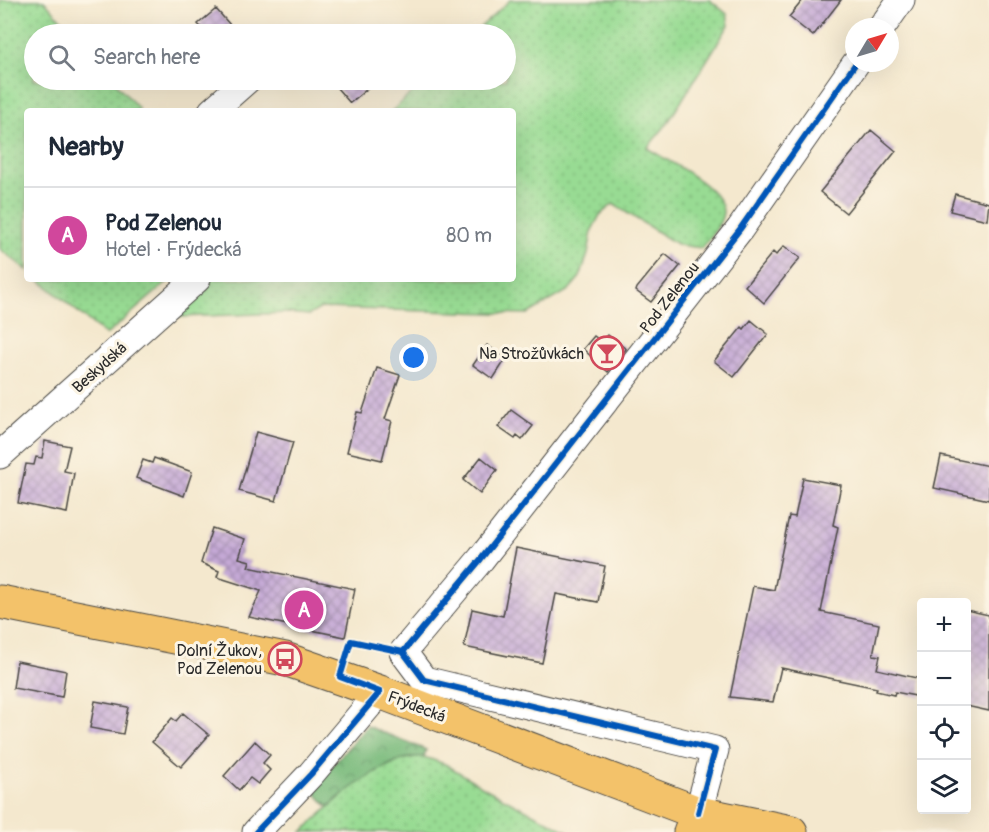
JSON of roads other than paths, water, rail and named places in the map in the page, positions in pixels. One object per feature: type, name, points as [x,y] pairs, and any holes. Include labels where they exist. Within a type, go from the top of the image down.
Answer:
[{"type":"main road","name":"Frýdecká","points":[[0,602],[285,659],[380,692],[694,823],[790,832]]},
{"type":"street","points":[[888,18],[901,0]]},
{"type":"street","name":"Pod Zelenou","points":[[694,823],[715,750],[424,680],[403,652],[481,559],[740,229],[850,72]]},
{"type":"street","points":[[215,108],[236,90]]},
{"type":"street","name":"Beskydská","points":[[0,455],[194,282]]},
{"type":"street","points":[[256,832],[311,774],[380,692]]},
{"type":"place","name":"Na Strožůvkách","points":[[607,353]]},
{"type":"place","name":"Pod Zelenou","points":[[304,610]]},
{"type":"place","name":"Dolní Žukov, Pod Zelenou","points":[[285,659]]}]
